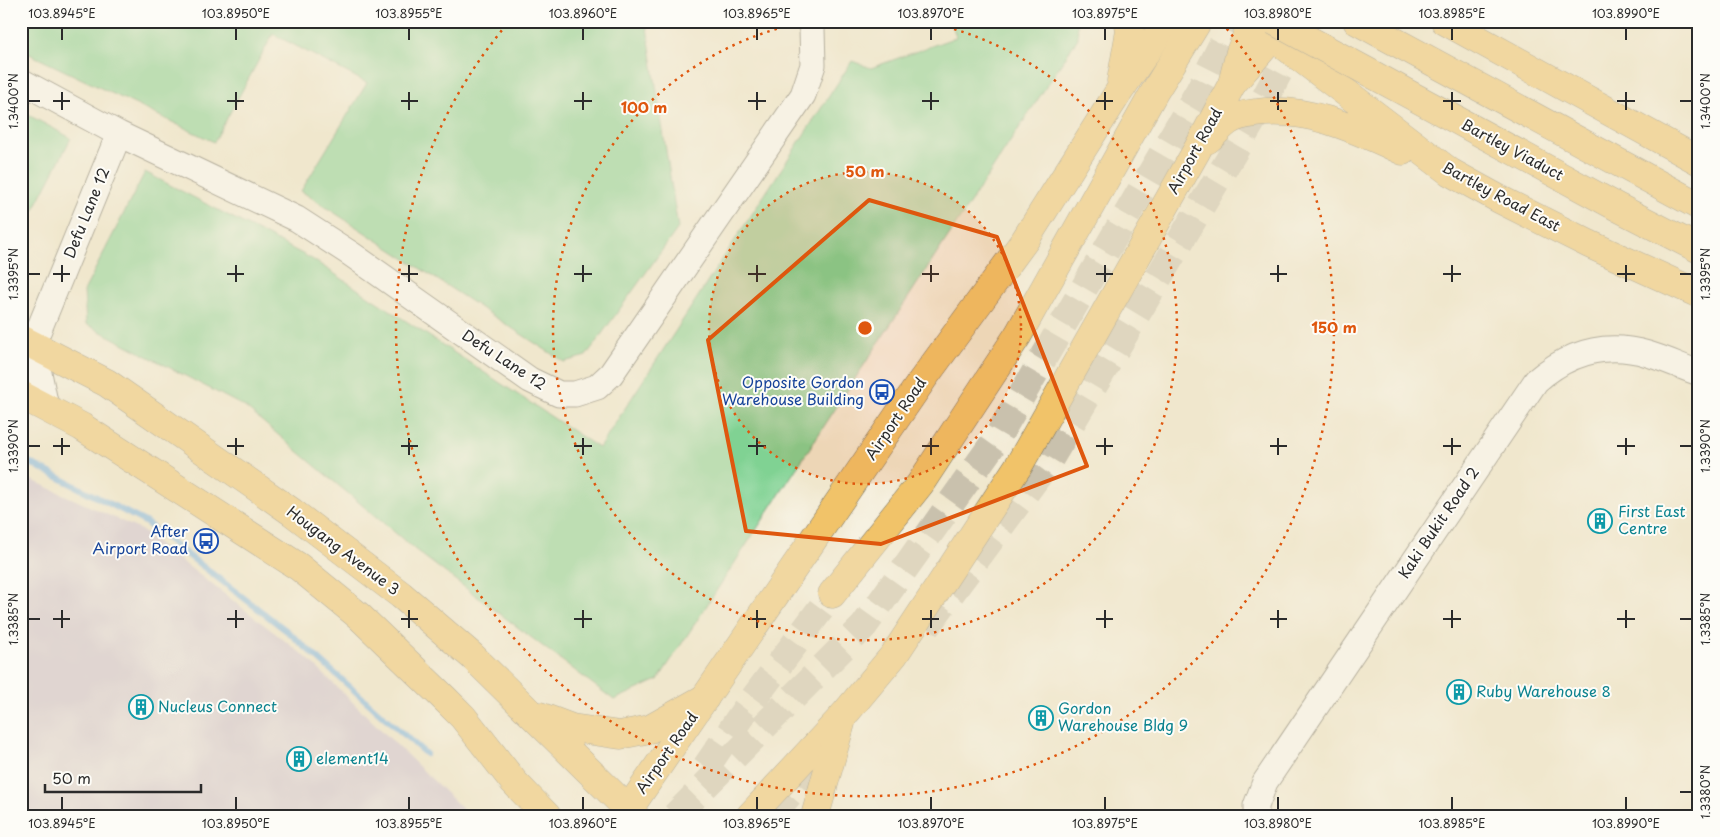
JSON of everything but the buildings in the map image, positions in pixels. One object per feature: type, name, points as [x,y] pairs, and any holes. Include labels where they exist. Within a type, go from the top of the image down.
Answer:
[{"type":"main road","points":[[1118,93],[1130,31],[1128,21]]},
{"type":"main road","name":"Airport Road","points":[[629,813],[923,379],[1025,240],[1118,93],[1167,21]]},
{"type":"main road","points":[[832,594],[920,484],[1018,335],[1155,90],[1198,21]]},
{"type":"main road","points":[[1357,21],[1699,206]]},
{"type":"main road","points":[[1445,21],[1699,161]]},
{"type":"main road","name":"Airport Road","points":[[750,816],[843,716],[894,654],[1019,465],[1197,150],[1264,24]]},
{"type":"main road","name":"Bartley Road East","points":[[1264,24],[1450,172],[1527,213],[1699,294]]},
{"type":"main road","name":"Bartley Viaduct","points":[[1264,24],[1699,249]]},
{"type":"main road","points":[[1197,150],[1228,122],[1236,118],[1264,112],[1290,112],[1351,127],[1450,172]]},
{"type":"main road","name":"Hougang Avenue 3","points":[[27,342],[107,383],[292,512],[401,596],[472,656],[629,813]]},
{"type":"main road","points":[[21,395],[46,407],[151,471],[299,567],[359,616],[463,717],[514,782],[546,816]]},
{"type":"main road","points":[[530,712],[572,728],[620,735],[650,730],[706,698]]},
{"type":"main road","points":[[815,816],[843,716]]},
{"type":"main road","points":[[514,782],[524,816]]},
{"type":"street","name":"Defu Lane 12","points":[[21,81],[119,134],[297,219],[351,254],[530,380],[559,394],[575,394],[597,387],[611,374],[803,95],[812,65],[812,29],[809,21]]},
{"type":"street","name":"Defu Lane 12","points":[[27,342],[119,134]]},
{"type":"street","points":[[27,342],[46,407]]},
{"type":"street","name":"Kaki Bukit Road 2","points":[[1256,816],[1256,806],[1265,782],[1536,381],[1552,367],[1594,350],[1622,349],[1647,353],[1699,373]]},
{"type":"highlighted area","points":[[869,200],[997,237],[1087,466],[881,544],[746,531],[708,340]]},
{"type":"shaded area","points":[[21,475],[141,530],[306,657],[470,816],[21,816]]},
{"type":"green space","points":[[21,21],[646,21],[678,228],[586,356],[564,362],[301,191],[367,83],[273,34],[214,142],[21,50]]},
{"type":"green space","points":[[951,21],[1077,21],[1078,38],[658,680],[614,700],[418,552],[245,407],[86,324],[84,291],[145,172],[312,259],[599,448],[852,61],[871,68],[956,37]]},
{"type":"green space","points":[[21,111],[71,138],[21,235]]},
{"type":"waterway","points":[[21,458],[145,522],[287,631],[426,754]]},
{"type":"tunnel","points":[[675,816],[864,626],[995,441],[1199,91],[1234,21]]},
{"type":"tunnel","points":[[926,627],[1048,462],[1257,113],[1306,21]]},
{"type":"tunnel","points":[[706,767],[745,710],[832,594]]},
{"type":"tunnel","points":[[771,816],[815,763]]},
{"type":"place","name":"Opposite Gordon Warehouse Building","points":[[882,392]]},
{"type":"place","name":"First East Centre","points":[[1600,521]]},
{"type":"place","name":"After Airport Road","points":[[206,541]]},
{"type":"place","name":"Ruby Warehouse 8","points":[[1459,692]]},
{"type":"place","name":"Nucleus Connect","points":[[141,707]]},
{"type":"place","name":"Gordon Warehouse Bldg 9","points":[[1041,718]]},
{"type":"place","name":"element14","points":[[299,759]]}]
